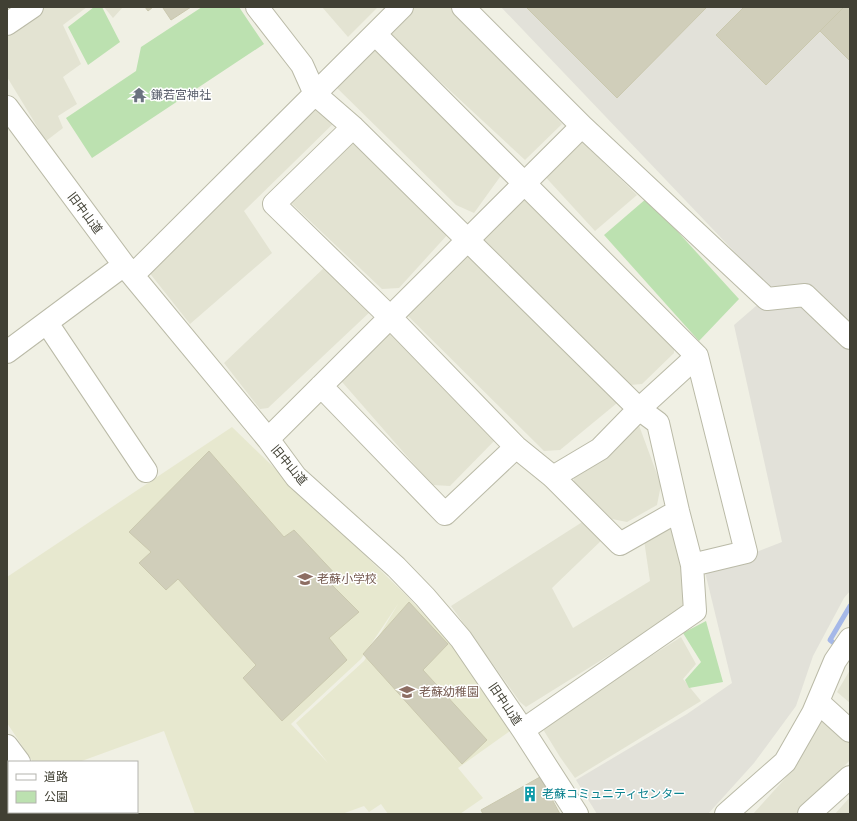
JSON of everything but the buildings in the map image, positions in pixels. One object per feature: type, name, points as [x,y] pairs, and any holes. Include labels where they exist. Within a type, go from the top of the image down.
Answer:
[{"type":"street","points":[[7,24],[32,7]]},
{"type":"street","points":[[257,7],[302,65],[315,94],[353,127],[639,409],[658,423],[692,565],[696,611],[523,730]]},
{"type":"street","points":[[7,352],[47,322],[128,270],[315,94],[402,7]]},
{"type":"street","points":[[463,7],[582,126],[767,299],[806,295],[850,338]]},
{"type":"street","points":[[375,34],[697,356],[746,552],[692,565]]},
{"type":"street","name":"旧中山道","points":[[7,107],[128,270],[268,439],[296,477],[396,567],[425,597],[461,639],[523,730],[577,814]]},
{"type":"street","points":[[268,439],[582,126]]},
{"type":"street","points":[[353,127],[274,204],[390,317],[516,447],[553,477],[620,544],[678,511]]},
{"type":"street","points":[[47,322],[146,471]]},
{"type":"street","points":[[553,477],[600,449],[639,409],[697,356]]},
{"type":"street","points":[[321,386],[445,514],[516,447]]},
{"type":"street","points":[[726,814],[785,762],[814,713],[836,662],[850,639]]},
{"type":"street","points":[[818,702],[850,731]]},
{"type":"street","points":[[7,746],[18,761]]},
{"type":"street","points":[[809,814],[850,777]]},
{"type":"shaded area","points":[[43,7],[87,7],[63,25],[81,64],[63,77],[77,104],[58,116],[63,128],[46,141],[7,77],[7,31]]},
{"type":"shaded area","points":[[104,7],[123,7],[113,18]]},
{"type":"shaded area","points":[[322,7],[378,7],[348,37]]},
{"type":"shaded area","points":[[411,7],[456,7],[562,124],[525,160],[391,36],[390,26]]},
{"type":"shaded area","points":[[501,7],[850,7],[850,323],[813,289],[767,286]]},
{"type":"shaded area","points":[[368,40],[505,170],[474,213],[456,205],[335,86]]},
{"type":"shaded area","points":[[307,101],[339,118],[244,211],[272,253],[190,324],[144,266]]},
{"type":"shaded area","points":[[357,136],[449,233],[399,288],[382,289],[290,202]]},
{"type":"shaded area","points":[[576,136],[637,195],[595,231],[540,171]]},
{"type":"shaded area","points":[[527,187],[674,342],[674,353],[642,384],[630,385],[480,239]]},
{"type":"shaded area","points":[[469,242],[622,399],[560,450],[544,451],[407,315]]},
{"type":"shaded area","points":[[327,265],[372,310],[268,408],[260,409],[224,363]]},
{"type":"shaded area","points":[[802,303],[850,348],[850,591],[844,598],[813,656],[796,706],[754,763],[708,814],[597,814],[576,780],[687,714],[732,683],[705,572],[782,542],[734,325],[756,306]]},
{"type":"shaded area","points":[[388,321],[498,437],[450,486],[432,485],[336,375]]},
{"type":"shaded area","points":[[637,420],[661,485],[657,505],[627,522],[612,519],[574,482],[573,467]]},
{"type":"shaded area","points":[[232,427],[405,594],[456,649],[510,731],[458,768],[483,798],[460,814],[388,814],[381,804],[369,812],[364,806],[342,814],[195,814],[164,731],[82,761],[32,761],[7,723],[7,577]],"holes":[[[398,604],[364,661],[296,723],[328,763],[291,724],[361,659]]]},
{"type":"shaded area","points":[[672,517],[689,594],[685,608],[526,707],[520,702],[451,606],[587,519],[606,536],[552,588],[573,628],[650,581],[643,533]]},
{"type":"shaded area","points":[[681,637],[696,664],[683,679],[701,701],[575,778],[541,726]]},
{"type":"shaded area","points":[[850,670],[850,703],[837,692]]},
{"type":"shaded area","points":[[820,717],[850,743],[850,760],[799,814],[753,814],[790,773]]},
{"type":"shaded area","points":[[850,797],[850,814],[835,814]]},
{"type":"green space","points":[[94,7],[102,7],[120,42],[88,65],[68,27]]},
{"type":"green space","points":[[202,7],[239,7],[264,44],[92,158],[66,118],[136,71],[141,47]]},
{"type":"green space","points":[[647,198],[739,299],[699,341],[604,235]]},
{"type":"green space","points":[[706,621],[723,682],[689,688],[685,680],[701,662],[683,633]]},
{"type":"waterway","points":[[839,647],[830,640],[850,606]]},
{"type":"place","name":"鎌若宮神社","points":[[139,95]]},
{"type":"place","name":"老蘇小学校","points":[[305,579]]},
{"type":"place","name":"老蘇幼稚園","points":[[407,692]]},
{"type":"place","name":"老蘇コミュニティセンター","points":[[530,794]]}]
